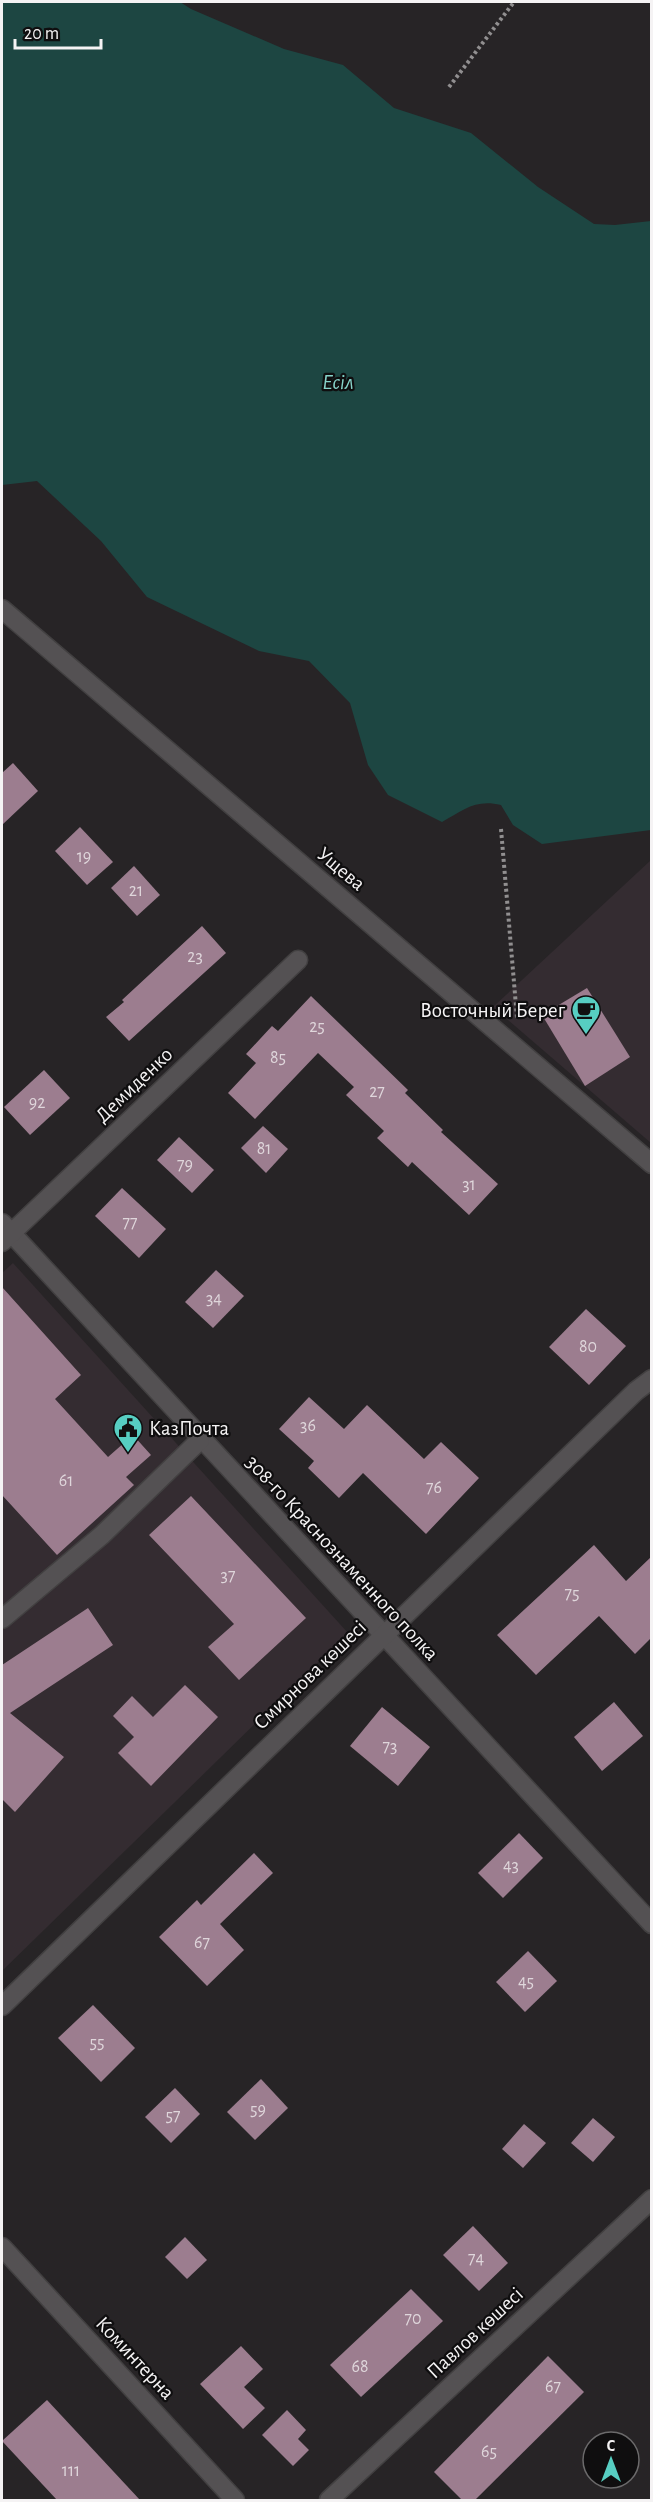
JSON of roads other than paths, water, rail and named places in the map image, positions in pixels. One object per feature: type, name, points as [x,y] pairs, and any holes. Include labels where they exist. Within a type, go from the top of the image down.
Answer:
[{"type":"street","name":"Ущева","points":[[2,609],[651,1164]]},
{"type":"street","name":"Демиденко","points":[[5,1232],[298,960]]},
{"type":"street","name":"308-го Краснознаменного полка","points":[[5,1232],[384,1635],[651,1924]]},
{"type":"street","name":"Смирнова көшесі","points":[[2,2006],[651,1379]]},
{"type":"street","points":[[2,1619],[102,1535],[200,1440]]},
{"type":"street","name":"Павлов көшесі","points":[[329,2500],[651,2199]]},
{"type":"street","name":"Коминтерна","points":[[2,2247],[235,2500]]},
{"type":"water","name":"Есіл","points":[[2,2],[180,2],[191,9],[284,49],[343,65],[394,108],[471,133],[538,187],[594,224],[615,225],[651,221],[651,830],[542,844],[513,825],[501,805],[484,803],[477,805],[442,822],[388,795],[368,765],[350,703],[309,661],[259,651],[147,597],[101,541],[37,481],[2,485]]},
{"type":"place","name":"Восточный Берег","points":[[586,1036]]},
{"type":"place","name":"КазПочта","points":[[128,1454]]}]
